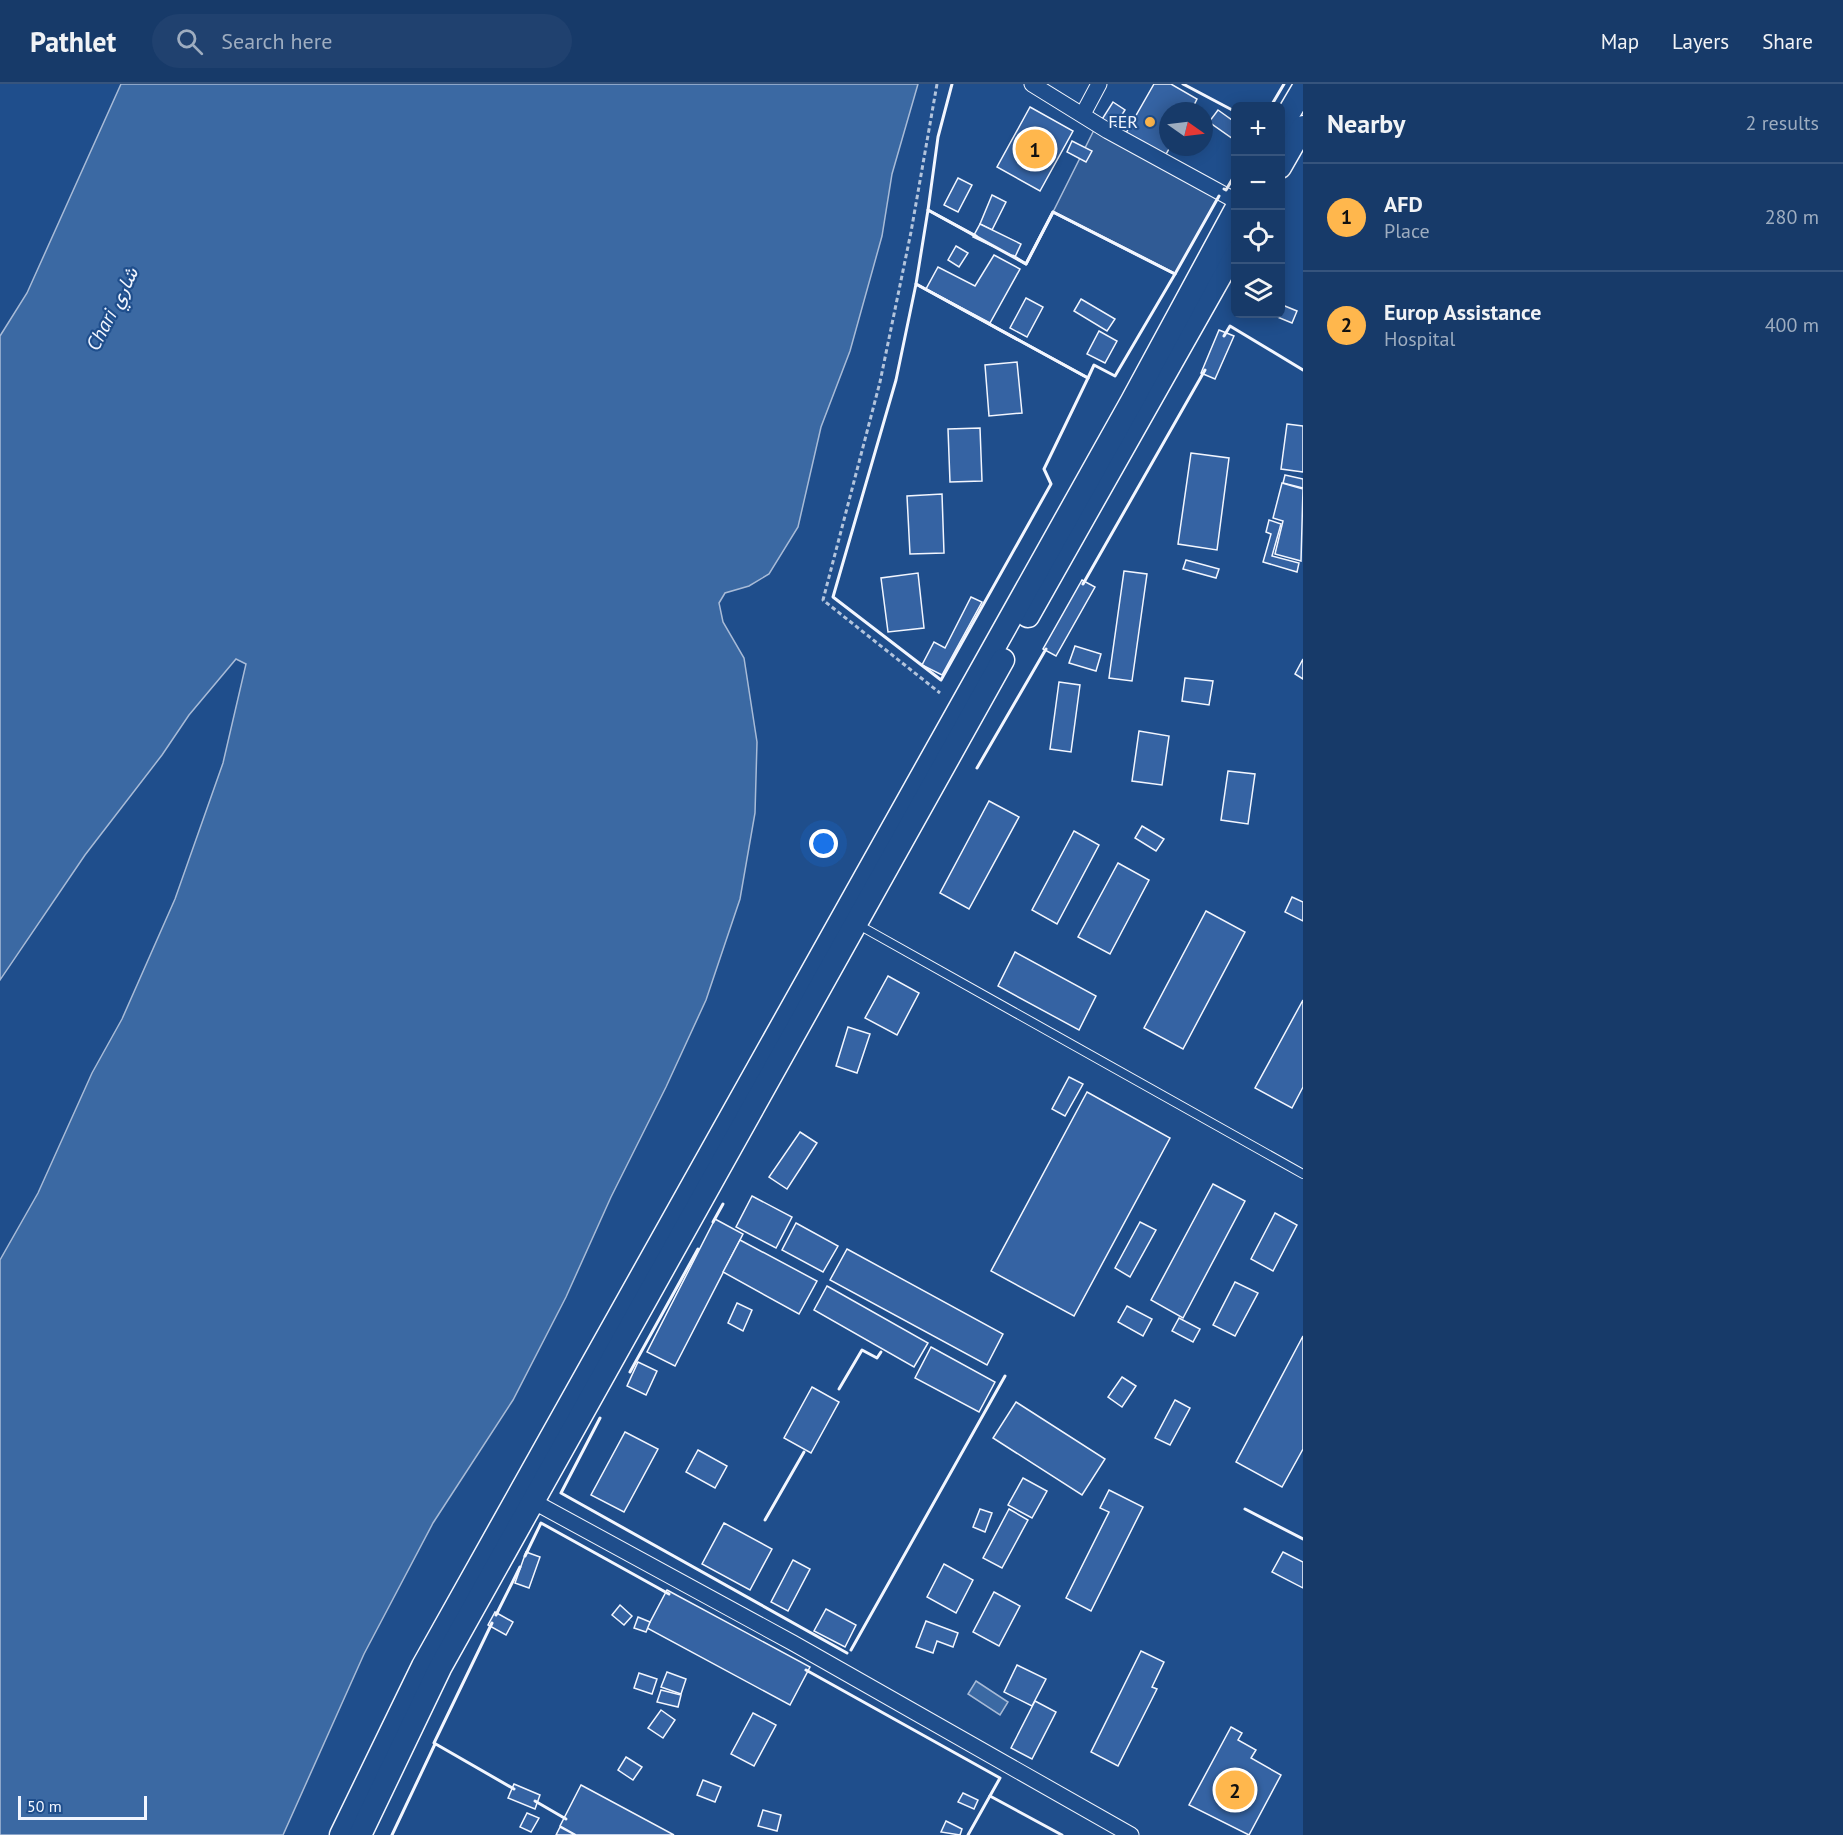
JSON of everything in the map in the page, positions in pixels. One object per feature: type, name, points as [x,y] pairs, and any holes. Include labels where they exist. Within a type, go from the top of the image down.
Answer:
[{"type":"main road","points":[[1285,122],[1303,88]]},
{"type":"main road","points":[[1285,160],[1303,127]]},
{"type":"main road","points":[[360,1835],[440,1668],[527,1498],[850,920],[1015,639],[1139,405],[1236,210]]},
{"type":"main road","points":[[1139,405],[1231,256]]},
{"type":"main road","points":[[341,1835],[423,1666],[527,1498]]},
{"type":"street","points":[[1032,84],[1231,198]]},
{"type":"street","points":[[1083,114],[1099,84]]},
{"type":"street","points":[[527,1498],[793,1643],[1131,1835]]},
{"type":"lane","points":[[850,920],[1303,1174]]},
{"type":"path","points":[[937,84],[911,232],[880,382],[823,600],[940,693]]},
{"type":"shaded area","points":[[1095,128],[1219,196],[1175,274],[1053,212]]},
{"type":"water","name":"Chari شاري","points":[[121,84],[918,84],[892,174],[882,236],[850,351],[821,427],[798,527],[769,574],[749,586],[725,593],[719,603],[723,622],[744,658],[757,742],[755,813],[740,899],[706,1000],[611,1197],[566,1297],[513,1400],[433,1523],[364,1654],[283,1835],[0,1835],[0,1260],[38,1193],[92,1073],[122,1019],[175,899],[223,763],[246,664],[236,659],[189,715],[162,755],[85,855],[0,980],[0,336],[27,293]]},
{"type":"water","points":[[976,1681],[1008,1702],[1000,1715],[968,1694]]},
{"type":"building","name":"FER","points":[[1154,84],[1171,84],[1197,99],[1196,102],[1159,102],[1159,152],[1126,133]]},
{"type":"building","points":[[1113,102],[1125,110],[1111,132],[1099,124]]},
{"type":"building","points":[[1030,107],[1073,131],[1040,191],[997,167]]},
{"type":"building","points":[[1218,110],[1231,119],[1231,137],[1213,125],[1213,117]]},
{"type":"building","points":[[1072,141],[1092,151],[1086,162],[1067,152]]},
{"type":"building","points":[[958,178],[972,185],[958,212],[944,205]]},
{"type":"building","points":[[992,195],[1006,202],[992,230],[980,224]]},
{"type":"building","points":[[980,224],[1021,244],[1015,257],[973,237]]},
{"type":"building","points":[[956,246],[968,253],[959,267],[948,260]]},
{"type":"building","points":[[994,255],[1020,269],[990,323],[926,289],[938,267],[975,286]]},
{"type":"building","points":[[1026,298],[1043,307],[1027,337],[1010,328]]},
{"type":"building","points":[[1081,299],[1115,319],[1107,331],[1074,311]]},
{"type":"building","points":[[1285,306],[1297,311],[1292,323],[1280,318],[1285,318]]},
{"type":"building","points":[[1219,330],[1234,336],[1215,379],[1201,373]]},
{"type":"building","points":[[1099,331],[1117,341],[1105,363],[1087,354]]},
{"type":"building","points":[[1017,362],[1022,413],[989,416],[985,365]]},
{"type":"building","points":[[1287,424],[1303,426],[1303,472],[1281,469]]},
{"type":"building","points":[[980,428],[982,481],[950,482],[948,429]]},
{"type":"building","points":[[1191,453],[1229,458],[1217,550],[1178,544]]},
{"type":"building","points":[[1285,475],[1303,479],[1303,488],[1283,483]]},
{"type":"building","points":[[1282,483],[1303,489],[1301,561],[1275,554],[1283,521],[1273,518]]},
{"type":"building","points":[[942,494],[944,553],[910,554],[907,496]]},
{"type":"building","points":[[1269,520],[1281,524],[1272,556],[1299,563],[1297,572],[1263,562],[1271,534],[1266,532]]},
{"type":"building","points":[[1186,560],[1219,569],[1216,578],[1183,569]]},
{"type":"building","points":[[1124,571],[1147,574],[1132,681],[1109,678]]},
{"type":"building","points":[[918,573],[924,628],[888,632],[881,578]]},
{"type":"building","points":[[1082,580],[1095,587],[1056,656],[1043,649]]},
{"type":"building","points":[[971,597],[982,602],[942,675],[922,665],[934,642],[945,648]]},
{"type":"building","points":[[1075,646],[1101,654],[1096,671],[1069,663]]},
{"type":"building","points":[[1303,659],[1303,679],[1295,674]]},
{"type":"building","points":[[1185,678],[1213,681],[1209,705],[1182,701]]},
{"type":"building","points":[[1059,682],[1080,685],[1071,752],[1050,749]]},
{"type":"building","points":[[1139,731],[1169,736],[1162,785],[1132,781]]},
{"type":"building","points":[[1228,771],[1255,774],[1248,824],[1221,820]]},
{"type":"building","points":[[989,801],[1019,817],[969,909],[940,893]]},
{"type":"building","points":[[1142,826],[1164,839],[1156,851],[1135,838]]},
{"type":"building","points":[[1074,831],[1099,845],[1057,924],[1032,910]]},
{"type":"building","points":[[1118,863],[1149,880],[1110,954],[1078,937]]},
{"type":"building","points":[[1292,897],[1303,902],[1303,921],[1285,912]]},
{"type":"building","points":[[1206,911],[1245,932],[1183,1049],[1144,1028]]},
{"type":"building","points":[[1015,952],[1096,996],[1079,1030],[998,986]]},
{"type":"building","points":[[888,976],[919,993],[897,1035],[865,1018]]},
{"type":"building","points":[[1303,1000],[1303,1087],[1292,1108],[1255,1088]]},
{"type":"building","points":[[848,1027],[870,1034],[857,1073],[836,1066]]},
{"type":"building","points":[[1069,1077],[1083,1084],[1065,1116],[1052,1109]]},
{"type":"building","points":[[1087,1092],[1170,1138],[1074,1316],[991,1271]]},
{"type":"building","points":[[800,1132],[817,1143],[787,1189],[769,1177]]},
{"type":"building","points":[[1213,1184],[1245,1201],[1183,1318],[1151,1300]]},
{"type":"building","points":[[752,1196],[792,1217],[776,1248],[736,1227]]},
{"type":"building","points":[[1275,1213],[1297,1225],[1273,1271],[1251,1259]]},
{"type":"building","points":[[715,1219],[743,1234],[675,1366],[647,1352]]},
{"type":"building","points":[[1140,1222],[1156,1230],[1130,1277],[1115,1268]]},
{"type":"building","points":[[796,1223],[838,1246],[823,1272],[782,1250]]},
{"type":"building","points":[[740,1240],[817,1281],[799,1314],[723,1272]]},
{"type":"building","points":[[847,1249],[1003,1334],[987,1365],[830,1280]]},
{"type":"building","points":[[1235,1282],[1258,1293],[1235,1336],[1213,1325]]},
{"type":"building","points":[[827,1286],[928,1343],[914,1367],[814,1310]]},
{"type":"building","points":[[737,1303],[752,1310],[743,1331],[728,1323]]},
{"type":"building","points":[[1127,1306],[1152,1319],[1143,1336],[1118,1322]]},
{"type":"building","points":[[1179,1318],[1200,1329],[1193,1342],[1172,1331]]},
{"type":"building","points":[[1303,1336],[1303,1449],[1282,1487],[1236,1462]]},
{"type":"building","points":[[931,1347],[995,1382],[979,1412],[915,1378]]},
{"type":"building","points":[[638,1362],[657,1371],[646,1395],[627,1386]]},
{"type":"building","points":[[1122,1377],[1136,1386],[1122,1407],[1108,1397]]},
{"type":"building","points":[[812,1387],[839,1402],[811,1453],[784,1438]]},
{"type":"building","points":[[1175,1400],[1190,1408],[1170,1445],[1155,1438]]},
{"type":"building","points":[[1016,1402],[1105,1459],[1082,1495],[993,1438]]},
{"type":"building","points":[[625,1432],[658,1449],[624,1512],[591,1495]]},
{"type":"building","points":[[698,1450],[727,1466],[715,1488],[686,1472]]},
{"type":"building","points":[[1023,1478],[1047,1491],[1032,1518],[1008,1505]]},
{"type":"building","points":[[1109,1490],[1143,1507],[1091,1611],[1066,1598],[1109,1512],[1100,1508]]},
{"type":"building","points":[[980,1509],[992,1513],[985,1532],[973,1527]]},
{"type":"building","points":[[1009,1509],[1028,1520],[1002,1568],[983,1558]]},
{"type":"building","points":[[724,1523],[772,1549],[750,1590],[702,1564]]},
{"type":"building","points":[[526,1552],[540,1557],[529,1588],[515,1583]]},
{"type":"building","points":[[1283,1552],[1303,1562],[1303,1588],[1272,1572]]},
{"type":"building","points":[[793,1560],[810,1569],[788,1611],[771,1602]]},
{"type":"building","points":[[944,1564],[973,1580],[956,1613],[927,1597]]},
{"type":"building","points":[[667,1590],[810,1667],[790,1705],[647,1628]]},
{"type":"building","points":[[994,1592],[1020,1606],[999,1646],[973,1632]]},
{"type":"building","points":[[620,1605],[632,1616],[624,1625],[612,1615]]},
{"type":"building","points":[[826,1609],[856,1625],[845,1647],[814,1631]]},
{"type":"building","points":[[495,1612],[513,1622],[506,1635],[488,1625]]},
{"type":"building","points":[[638,1617],[650,1622],[646,1632],[634,1628]]},
{"type":"building","points":[[926,1621],[958,1633],[953,1647],[937,1641],[933,1653],[916,1647]]},
{"type":"building","points":[[1141,1651],[1164,1662],[1152,1687],[1157,1689],[1118,1766],[1091,1752]]},
{"type":"building","points":[[1017,1665],[1046,1679],[1032,1706],[1004,1692]]},
{"type":"building","points":[[667,1672],[686,1679],[681,1694],[661,1687]]},
{"type":"building","points":[[639,1673],[657,1679],[652,1694],[634,1688]]},
{"type":"building","points":[[661,1690],[681,1695],[678,1707],[657,1702]]},
{"type":"building","points":[[1035,1701],[1056,1712],[1032,1759],[1011,1748]]},
{"type":"building","points":[[661,1710],[675,1720],[663,1738],[648,1728]]},
{"type":"building","points":[[753,1713],[776,1725],[754,1766],[731,1754]]},
{"type":"building","points":[[1231,1727],[1242,1733],[1238,1740],[1256,1750],[1251,1758],[1281,1775],[1249,1835],[1189,1805]]},
{"type":"building","points":[[626,1757],[642,1767],[633,1780],[618,1770]]},
{"type":"building","points":[[703,1780],[721,1787],[715,1802],[697,1795]]},
{"type":"building","points":[[514,1784],[540,1795],[535,1809],[508,1798]]},
{"type":"building","points":[[581,1785],[674,1835],[576,1835],[560,1826]]},
{"type":"building","points":[[963,1793],[978,1800],[974,1809],[958,1802]]},
{"type":"building","points":[[763,1810],[781,1815],[777,1831],[758,1826]]},
{"type":"building","points":[[527,1813],[539,1818],[531,1832],[520,1827]]},
{"type":"building","points":[[946,1821],[962,1829],[960,1835],[941,1832]]},
{"type":"building","points":[[560,1827],[575,1835],[556,1835]]},
{"type":"wall","points":[[952,84],[938,137],[928,210],[976,236]]},
{"type":"wall","points":[[1183,84],[1231,109]]},
{"type":"wall","points":[[1273,102],[1284,84]]},
{"type":"wall","points":[[1224,189],[1226,190],[1231,182]]},
{"type":"wall","points":[[1013,256],[1026,264],[1053,212],[1175,274],[1219,196]]},
{"type":"wall","points":[[928,210],[1026,264],[1053,212],[1175,274],[1115,376],[1094,365],[1088,378],[916,284],[928,210]]},
{"type":"wall","points":[[916,284],[1088,378],[1044,469],[1051,484],[941,680],[833,597],[896,380],[916,284]]},
{"type":"wall","points":[[1224,336],[1230,326],[1303,370]]},
{"type":"wall","points":[[1083,584],[1205,370]]},
{"type":"wall","points":[[977,768],[1046,649]]},
{"type":"wall","points":[[713,1222],[723,1204]]},
{"type":"wall","points":[[630,1372],[698,1249]]},
{"type":"wall","points":[[839,1389],[862,1350],[877,1358],[881,1352]]},
{"type":"wall","points":[[851,1650],[1005,1376]]},
{"type":"wall","points":[[600,1418],[561,1493],[847,1653]]},
{"type":"wall","points":[[765,1520],[804,1452]]},
{"type":"wall","points":[[1245,1509],[1303,1539]]},
{"type":"wall","points":[[525,1556],[541,1523],[669,1594]]},
{"type":"wall","points":[[496,1615],[520,1567]]},
{"type":"wall","points":[[492,1623],[434,1743],[514,1789]]},
{"type":"wall","points":[[806,1670],[1000,1778],[968,1835]]},
{"type":"wall","points":[[392,1835],[435,1744]]},
{"type":"wall","points":[[990,1796],[1062,1835]]},
{"type":"wall","points":[[535,1801],[566,1819]]},
{"type":"place","name":"FER","points":[[1150,122]]},
{"type":"place","name":"AFD","points":[[1035,149]]},
{"type":"place","name":"Europ Assistance","points":[[1235,1790]]}]
